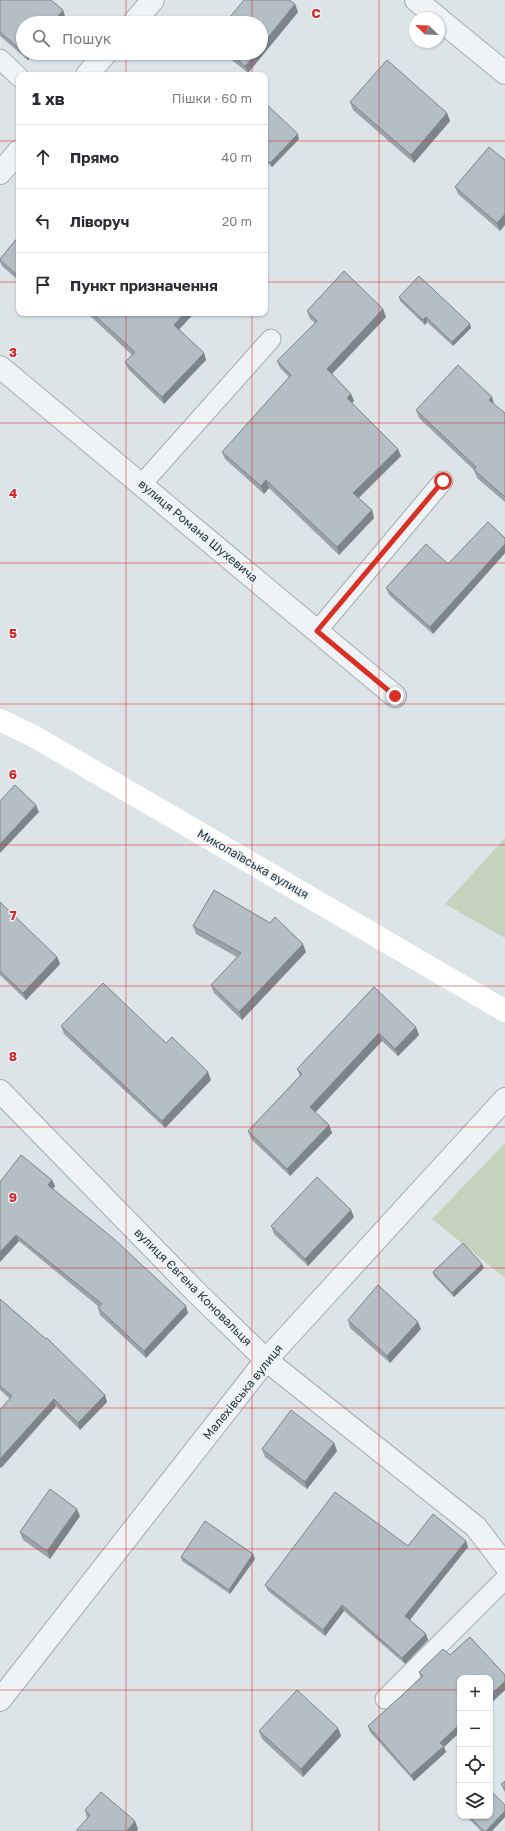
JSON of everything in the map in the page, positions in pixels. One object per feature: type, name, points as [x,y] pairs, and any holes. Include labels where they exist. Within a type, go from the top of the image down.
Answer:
[{"type":"main road","name":"Миколаївська вулиця","points":[[0,720],[35,737],[505,1011]]},
{"type":"street","points":[[139,16],[153,0]]},
{"type":"street","points":[[416,0],[431,12]]},
{"type":"street","points":[[445,24],[505,73]]},
{"type":"street","points":[[90,72],[100,60]]},
{"type":"street","points":[[0,173],[16,155]]},
{"type":"street","name":"вулиця Романа Шухевича","points":[[0,367],[395,696]]},
{"type":"street","name":"вулиця Євгена Коновальця","points":[[0,1091],[195,1291],[266,1360],[476,1527],[505,1565]]},
{"type":"street","name":"Малехівська вулиця","points":[[0,1700],[266,1360],[505,1099]]},
{"type":"lane","points":[[0,59],[16,74]]},
{"type":"lane","points":[[141,485],[271,339]]},
{"type":"lane","points":[[317,631],[443,481]]},
{"type":"lane","points":[[385,1699],[505,1579]]},
{"type":"green space","points":[[505,838],[505,938],[445,904]]},
{"type":"green space","points":[[505,1143],[505,1278],[432,1219]]},
{"type":"building","points":[[0,0],[51,0],[63,10],[58,16],[16,16],[16,46],[0,32]]},
{"type":"building","points":[[244,0],[289,0],[295,4],[268,37],[268,16],[231,16]]},
{"type":"building","points":[[238,60],[250,60],[245,66]]},
{"type":"building","points":[[387,60],[447,113],[411,155],[350,102]]},
{"type":"building","points":[[268,106],[298,134],[270,163],[268,161]]},
{"type":"building","points":[[489,147],[505,160],[505,214],[497,223],[455,187]]},
{"type":"building","points":[[16,240],[16,274],[0,259]]},
{"type":"building","points":[[344,271],[383,309],[327,369],[351,394],[347,398],[398,449],[353,493],[372,510],[337,547],[266,480],[261,486],[222,452],[291,375],[277,361],[317,321],[307,311]]},
{"type":"building","points":[[419,276],[470,324],[452,342],[426,317],[423,320],[399,297]]},
{"type":"building","points":[[95,316],[182,316],[174,325],[204,353],[162,397],[125,362],[135,352]]},
{"type":"building","points":[[458,365],[492,397],[489,400],[505,413],[505,497],[474,470],[476,467],[416,410]]},
{"type":"building","points":[[488,522],[505,538],[505,544],[430,627],[386,588],[426,544],[448,564]]},
{"type":"building","points":[[15,785],[36,805],[0,844],[0,801]]},
{"type":"building","points":[[214,890],[270,923],[275,917],[303,944],[239,1012],[211,985],[241,953],[193,926]]},
{"type":"building","points":[[0,902],[57,957],[23,993],[0,971]]},
{"type":"building","points":[[103,983],[166,1043],[172,1037],[208,1072],[162,1121],[61,1026]]},
{"type":"building","points":[[374,987],[416,1027],[395,1049],[379,1033],[310,1107],[329,1125],[287,1169],[248,1131],[302,1074],[297,1069]]},
{"type":"building","points":[[21,1155],[52,1180],[48,1185],[114,1239],[186,1306],[144,1351],[98,1308],[102,1304],[16,1235],[0,1252],[0,1182]]},
{"type":"building","points":[[317,1177],[351,1210],[305,1259],[271,1226]]},
{"type":"building","points":[[463,1243],[482,1264],[452,1293],[433,1272]]},
{"type":"building","points":[[378,1285],[418,1322],[387,1356],[348,1320]]},
{"type":"building","points":[[0,1299],[46,1339],[47,1338],[105,1395],[78,1423],[54,1399],[0,1459],[0,1410],[12,1396],[0,1386]]},
{"type":"building","points":[[291,1410],[334,1443],[305,1482],[262,1449]]},
{"type":"building","points":[[50,1489],[77,1509],[47,1551],[20,1532]]},
{"type":"building","points":[[335,1492],[408,1546],[433,1514],[466,1541],[405,1616],[426,1634],[402,1658],[342,1605],[323,1630],[265,1585]]},
{"type":"building","points":[[205,1521],[253,1554],[229,1590],[181,1557]]},
{"type":"building","points":[[470,1637],[505,1675],[505,1681],[493,1693],[493,1675],[457,1675],[457,1727],[440,1743],[444,1746],[411,1775],[368,1726],[423,1676],[419,1672],[443,1649],[450,1655]]},
{"type":"building","points":[[297,1690],[338,1728],[301,1769],[259,1731]]},
{"type":"building","points":[[505,1781],[505,1789],[501,1784]]},
{"type":"building","points":[[101,1792],[135,1821],[127,1831],[76,1831],[90,1815],[85,1810]]},
{"type":"building","points":[[493,1793],[505,1805],[505,1811],[486,1831],[484,1831],[472,1819],[493,1819]]},
{"type":"route","points":[[395,696],[317,631],[443,481]]}]
